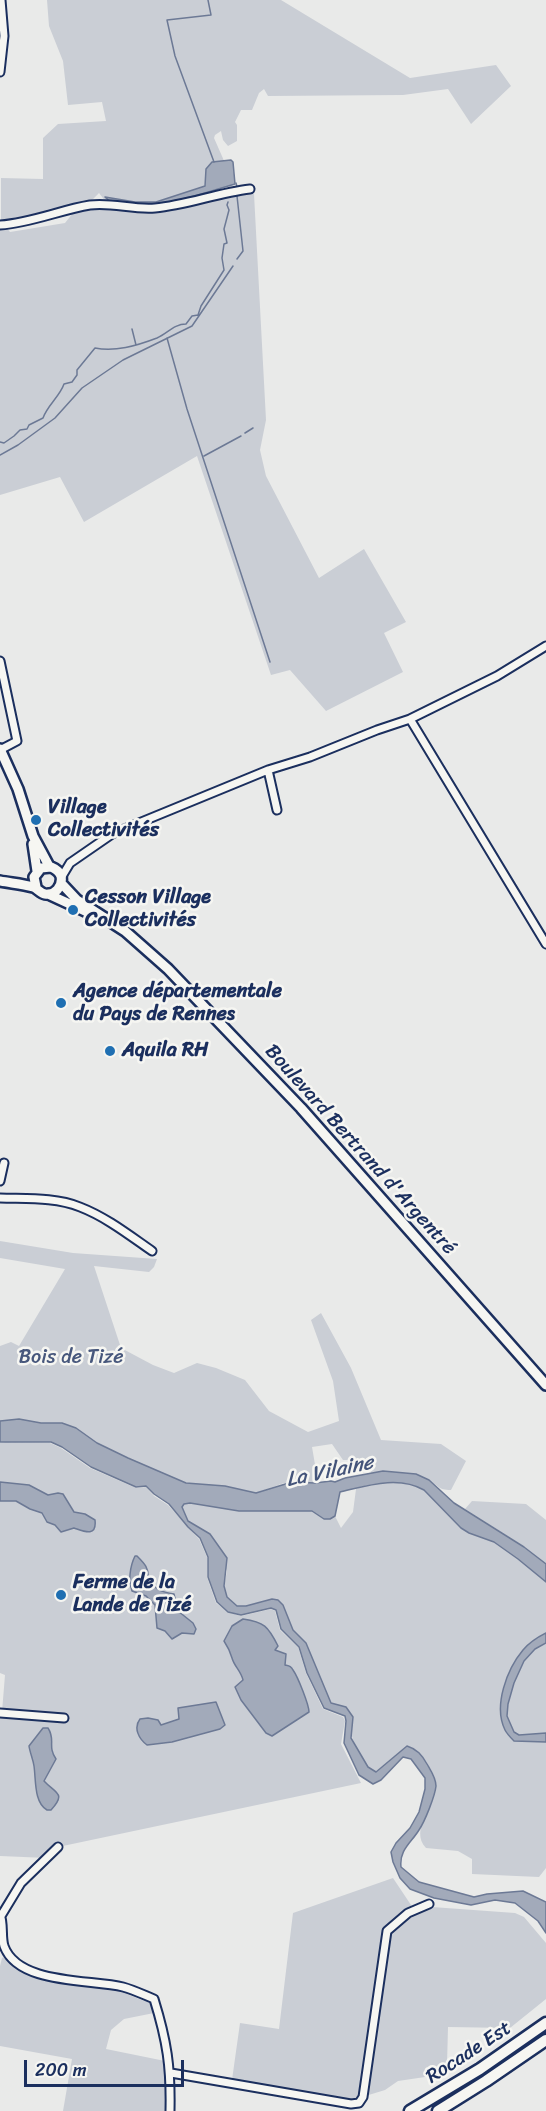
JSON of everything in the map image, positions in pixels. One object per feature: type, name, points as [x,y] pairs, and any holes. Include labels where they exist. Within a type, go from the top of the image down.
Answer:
[{"type":"highway","points":[[480,2069],[546,2017]]},
{"type":"highway","name":"Rocade Est","points":[[410,2111],[480,2069],[546,2022]]},
{"type":"highway","name":"Rocade Est","points":[[439,2110],[546,2040]]},
{"type":"main road","points":[[0,749],[18,789],[33,836],[51,867]]},
{"type":"main road","points":[[33,836],[36,887]]},
{"type":"main road","points":[[4,882],[26,880],[43,867],[51,867],[58,871],[61,881],[77,900],[117,924],[141,944]]},
{"type":"main road","points":[[48,894],[56,891],[61,881]]},
{"type":"main road","points":[[4,882],[36,887],[42,893],[108,922],[141,944]]},
{"type":"main road","name":"Boulevard Bertrand d'Argentré","points":[[141,944],[301,1108],[546,1385]]},
{"type":"street","points":[[0,72],[4,36],[1,0]]},
{"type":"street","points":[[0,225],[21,223],[91,205],[155,208],[250,189]]},
{"type":"street","points":[[51,867],[70,862],[112,834],[268,770],[411,719],[497,676],[546,646]]},
{"type":"street","points":[[0,661],[17,741],[0,749]]},
{"type":"street","points":[[411,719],[546,945]]},
{"type":"street","points":[[268,770],[277,810]]},
{"type":"street","points":[[61,881],[70,862]]},
{"type":"street","points":[[0,1181],[4,1163]]},
{"type":"street","points":[[0,1198],[42,1199],[78,1206],[106,1219],[152,1251]]},
{"type":"street","points":[[0,1713],[64,1718]]},
{"type":"street","points":[[58,1847],[21,1883],[1,1915],[4,1946],[15,1962],[38,1973],[65,1980],[123,1987],[154,1999],[165,2033],[171,2073],[170,2111]]},
{"type":"street","points":[[171,2073],[351,2104],[359,2103],[363,2097],[387,1931],[408,1913],[429,1904]]},
{"type":"green space","points":[[47,0],[281,0],[410,78],[496,65],[511,86],[471,124],[448,89],[403,95],[268,96],[264,89],[259,93],[252,110],[241,110],[235,122],[237,141],[228,146],[223,140],[221,131],[215,135],[214,138],[225,163],[210,192],[160,205],[106,202],[99,193],[89,203],[49,209],[23,219],[1,222],[1,178],[43,179],[43,138],[58,124],[106,121],[102,102],[68,105],[63,61],[49,26]]},
{"type":"green space","points":[[254,194],[266,420],[260,450],[266,476],[319,578],[364,549],[406,622],[384,633],[403,672],[326,711],[290,670],[271,675],[197,456],[84,522],[60,477],[0,495],[0,228],[7,228],[10,232],[65,223],[73,213],[105,208],[150,213],[220,197]]},
{"type":"green space","name":"Bois de Tizé","points":[[0,1241],[73,1253],[157,1259],[149,1272],[94,1266],[121,1348],[174,1373],[197,1363],[245,1380],[269,1411],[308,1432],[339,1421],[333,1381],[311,1320],[321,1313],[351,1368],[381,1440],[441,1444],[466,1461],[451,1490],[447,1490],[417,1477],[392,1473],[371,1473],[367,1460],[343,1460],[332,1444],[312,1447],[318,1482],[284,1483],[256,1493],[225,1486],[186,1483],[97,1443],[76,1428],[62,1423],[41,1423],[19,1419],[0,1421],[0,1346],[11,1342],[19,1346],[65,1269],[0,1258]]},
{"type":"green space","points":[[0,1443],[50,1443],[90,1468],[136,1488],[146,1487],[154,1496],[168,1505],[199,1539],[207,1557],[207,1577],[216,1603],[228,1612],[241,1616],[271,1609],[275,1611],[280,1630],[298,1647],[306,1673],[323,1709],[343,1717],[345,1721],[341,1744],[361,1783],[58,1847],[47,1858],[0,1856],[0,1713],[2,1712],[5,1675],[0,1673]]},
{"type":"green space","points":[[373,1483],[406,1484],[424,1490],[461,1528],[494,1542],[518,1558],[546,1582],[546,1868],[539,1877],[472,1874],[472,1859],[458,1851],[426,1848],[420,1833],[421,1825],[435,1793],[436,1782],[425,1760],[418,1751],[407,1746],[375,1772],[368,1766],[354,1743],[346,1707],[331,1703],[306,1643],[293,1630],[283,1605],[272,1599],[237,1606],[227,1597],[224,1586],[227,1571],[210,1534],[188,1521],[182,1507],[190,1503],[239,1511],[312,1511],[325,1519],[335,1516],[341,1528],[353,1512],[356,1489]]},
{"type":"green space","points":[[472,1501],[526,1504],[546,1520],[546,1563],[465,1509]]},
{"type":"green space","points":[[393,1878],[417,1914],[432,1907],[515,1913],[524,1917],[546,1943],[546,1999],[510,2028],[448,2027],[447,2065],[425,2077],[398,2081],[385,2090],[349,2101],[232,2080],[240,2023],[279,2029],[293,1913]]},
{"type":"green space","points":[[6,1956],[15,1967],[41,1979],[119,1991],[152,2004],[154,2013],[124,2019],[111,2030],[106,2049],[165,2061],[166,2111],[63,2111],[72,2059],[0,2046],[0,1966],[2,1958]]},
{"type":"water","points":[[231,160],[235,184],[206,193],[149,206],[116,204],[105,197],[135,202],[156,202],[205,186],[206,169],[212,162]]},
{"type":"water","name":"La Vilaine","points":[[19,1419],[41,1423],[62,1423],[76,1428],[97,1443],[186,1483],[225,1486],[256,1493],[292,1482],[335,1482],[383,1471],[416,1474],[429,1480],[454,1503],[524,1547],[546,1564],[546,1582],[494,1542],[461,1528],[424,1490],[404,1483],[382,1483],[340,1492],[335,1516],[330,1519],[324,1519],[312,1511],[239,1511],[190,1503],[182,1507],[188,1521],[210,1534],[227,1558],[224,1586],[227,1597],[237,1606],[272,1599],[278,1600],[283,1605],[293,1630],[306,1643],[331,1703],[346,1707],[353,1717],[351,1738],[368,1767],[376,1772],[407,1746],[421,1755],[425,1761],[434,1777],[435,1790],[421,1826],[404,1851],[401,1867],[419,1882],[474,1897],[523,1891],[546,1902],[546,1933],[538,1921],[515,1903],[495,1900],[471,1905],[434,1898],[410,1889],[400,1878],[391,1852],[410,1828],[419,1812],[425,1789],[425,1778],[411,1759],[403,1757],[381,1780],[373,1784],[359,1775],[344,1743],[345,1716],[324,1708],[307,1673],[299,1647],[281,1629],[276,1610],[271,1608],[241,1615],[228,1612],[217,1602],[208,1577],[208,1557],[200,1538],[169,1504],[146,1486],[136,1487],[91,1467],[51,1442],[0,1442],[0,1421]]},
{"type":"water","points":[[0,1482],[29,1485],[48,1495],[63,1494],[74,1512],[85,1514],[95,1520],[94,1529],[89,1532],[74,1528],[61,1532],[55,1525],[47,1522],[42,1513],[16,1501],[0,1501]]},
{"type":"water","points":[[135,1556],[146,1566],[148,1579],[156,1588],[174,1594],[178,1611],[193,1623],[196,1629],[194,1634],[182,1633],[172,1639],[165,1631],[157,1628],[155,1605],[146,1596],[132,1591],[130,1574]]},
{"type":"water","points":[[243,1619],[265,1626],[278,1646],[275,1650],[286,1654],[285,1665],[291,1667],[295,1674],[309,1708],[309,1712],[272,1736],[266,1733],[241,1700],[235,1687],[243,1680],[224,1641],[232,1626]]},
{"type":"water","points":[[546,1633],[546,1643],[535,1649],[524,1661],[514,1683],[507,1716],[514,1732],[519,1735],[546,1733],[546,1742],[514,1741],[506,1731],[500,1710],[507,1677],[523,1650]]},
{"type":"water","points":[[216,1702],[225,1725],[220,1729],[172,1742],[147,1745],[138,1733],[137,1726],[140,1719],[158,1720],[161,1725],[179,1719],[178,1708]]},
{"type":"water","points":[[43,1728],[48,1728],[50,1732],[52,1750],[56,1759],[44,1781],[59,1797],[51,1810],[43,1807],[38,1797],[29,1746]]},
{"type":"waterway","points":[[208,0],[211,15],[167,20],[175,56],[214,162]]},
{"type":"waterway","points":[[236,183],[237,187]]},
{"type":"waterway","points":[[237,196],[243,251],[237,259]]},
{"type":"waterway","points":[[0,442],[4,443],[20,430],[27,429],[29,425],[43,418],[64,384],[72,382],[77,375],[77,370],[95,348],[118,349],[141,344],[157,338],[178,325],[186,324],[192,316],[198,315],[201,306],[224,270],[222,258],[224,244],[227,243],[224,229],[229,210],[228,202]]},
{"type":"waterway","points":[[0,455],[55,418],[82,388],[123,360],[192,326],[233,266]]},
{"type":"waterway","points":[[132,329],[136,345]]},
{"type":"waterway","points":[[167,338],[187,409],[270,662]]},
{"type":"waterway","points":[[245,433],[253,428]]},
{"type":"waterway","points":[[204,456],[241,436]]},
{"type":"place","name":"Village Collectivités","points":[[36,820]]},
{"type":"place","name":"Cesson Village Collectivités","points":[[73,910]]},
{"type":"place","name":"Agence départementale du Pays de Rennes","points":[[61,1003]]},
{"type":"place","name":"Aquila RH","points":[[110,1051]]},
{"type":"place","name":"Ferme de la Lande de Tizé","points":[[61,1595]]}]
